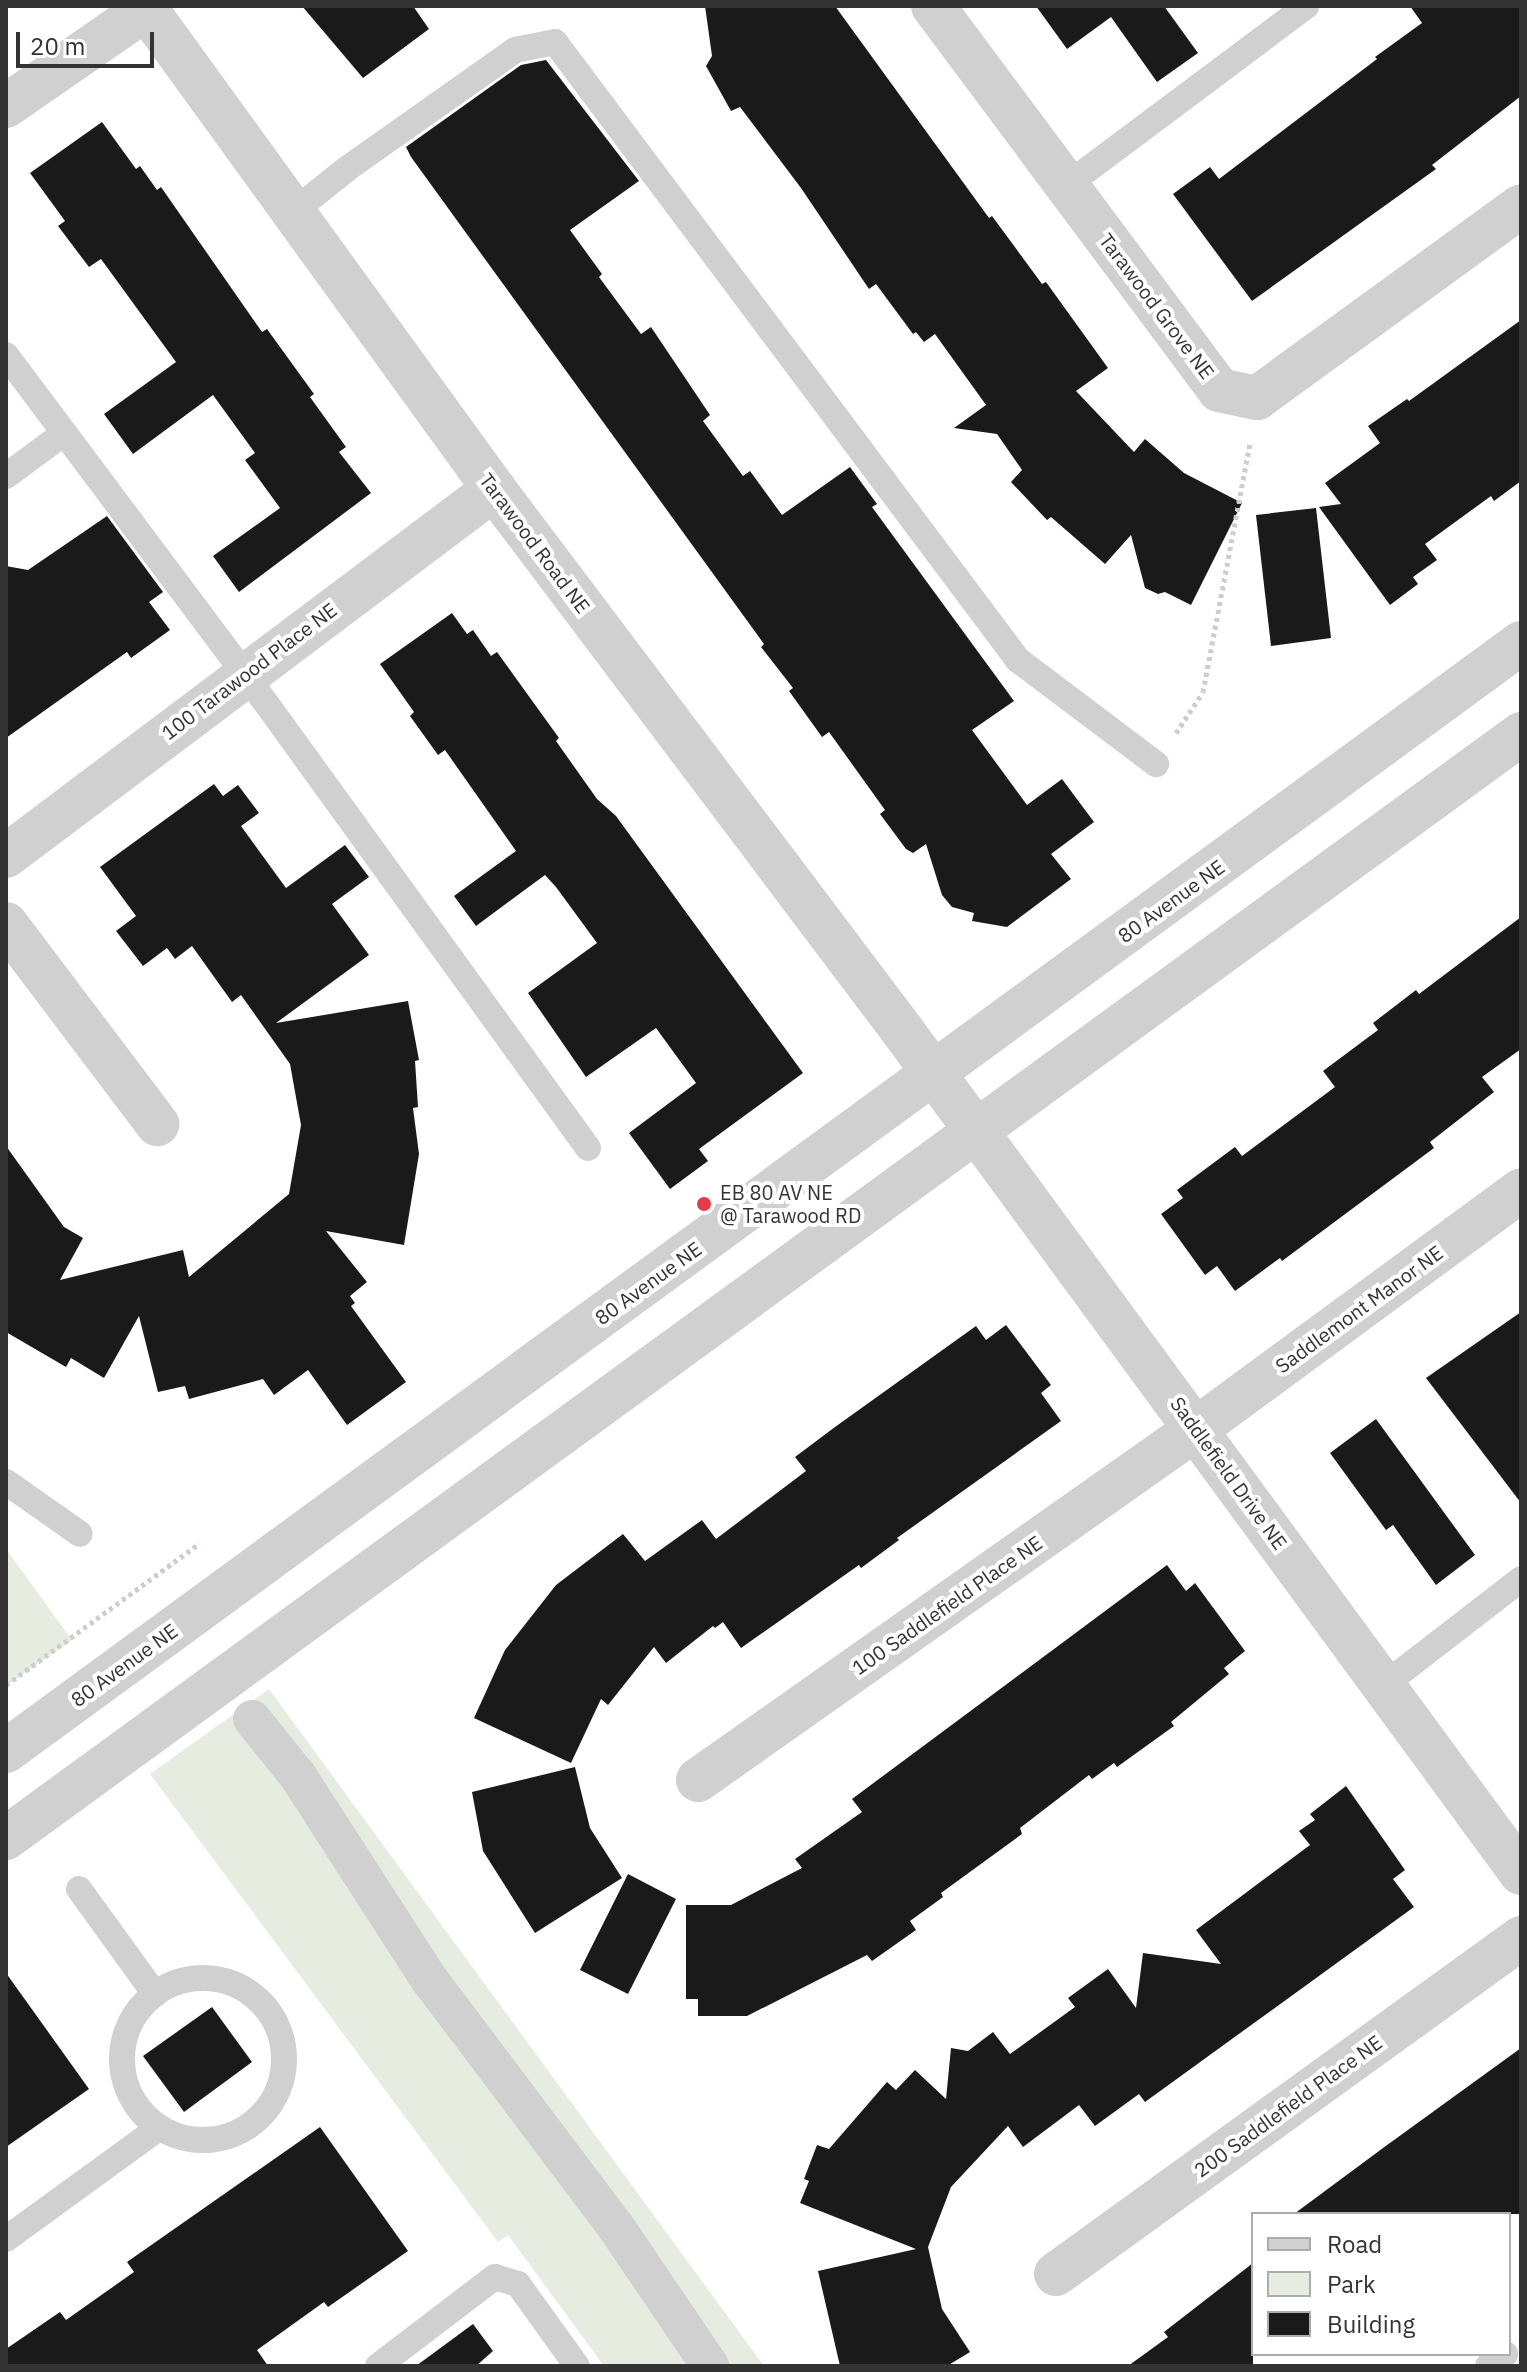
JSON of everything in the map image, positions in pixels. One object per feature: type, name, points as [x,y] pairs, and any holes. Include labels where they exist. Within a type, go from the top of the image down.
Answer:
[{"type":"street","name":"Tarawood Grove NE","points":[[933,6],[1219,390],[1257,398]]},
{"type":"street","points":[[6,106],[145,8]]},
{"type":"street","name":"Tarawood Road NE","points":[[145,8],[494,489],[935,1075]]},
{"type":"street","points":[[1257,398],[1521,206]]},
{"type":"street","name":"100 Tarawood Place NE","points":[[6,856],[494,489]]},
{"type":"street","name":"80 Avenue NE","points":[[6,1751],[935,1075],[1521,643]]},
{"type":"street","points":[[6,1838],[1521,734]]},
{"type":"street","points":[[6,924],[157,1124]]},
{"type":"street","name":"Saddlefield Drive NE","points":[[935,1075],[1521,1873]]},
{"type":"street","name":"Saddlemont Manor NE","points":[[1196,1429],[1521,1190]]},
{"type":"street","name":"100 Saddlefield Place NE","points":[[698,1780],[1196,1429]]},
{"type":"street","points":[[252,1719],[298,1776],[429,1979],[616,2227],[710,2366]]},
{"type":"street","name":"200 Saddlefield Place NE","points":[[1056,2274],[1521,1938]]},
{"type":"lane","points":[[1067,185],[1306,6]]},
{"type":"lane","points":[[293,212],[348,168],[515,50],[555,42],[1018,660],[1156,764]]},
{"type":"lane","points":[[6,355],[245,674],[588,1148]]},
{"type":"lane","points":[[6,476],[63,434]]},
{"type":"lane","points":[[6,1482],[80,1534]]},
{"type":"lane","points":[[1384,1685],[1521,1579]]},
{"type":"lane","points":[[79,1889],[155,1994]]},
{"type":"lane","points":[[196,1977],[221,1979],[245,1988],[265,2005],[278,2026],[285,2052],[283,2078],[273,2101],[256,2121],[234,2134],[209,2140],[183,2138],[160,2127],[141,2111],[128,2089],[122,2065],[124,2040],[133,2016],[155,1994],[172,1984],[196,1977]]},
{"type":"lane","points":[[6,2239],[160,2127]]},
{"type":"lane","points":[[378,2366],[495,2277],[518,2284],[577,2366]]},
{"type":"path","points":[[1156,764],[1203,692],[1257,398]]},
{"type":"path","points":[[6,1685],[200,1543]]},
{"type":"green space","points":[[6,1549],[72,1640],[6,1686]]},
{"type":"green space","points":[[269,1689],[764,2366],[604,2366],[508,2235],[498,2242],[150,1774]]},
{"type":"building","points":[[302,6],[413,6],[429,29],[363,78]]},
{"type":"building","points":[[705,6],[835,6],[989,218],[992,216],[1042,284],[1046,282],[1108,368],[1076,391],[1134,452],[1145,439],[1184,473],[1242,503],[1191,605],[1165,592],[1158,594],[1145,588],[1131,535],[1105,564],[1051,517],[1047,520],[1011,482],[1022,470],[997,434],[954,428],[986,405],[935,334],[924,342],[916,332],[913,334],[876,284],[869,289],[801,188],[740,107],[731,111],[706,66],[712,56]]},
{"type":"building","points":[[1036,6],[1164,6],[1198,53],[1157,82],[1111,17],[1067,49]]},
{"type":"building","points":[[1410,6],[1521,6],[1521,96],[1432,165],[1436,169],[1252,301],[1173,194],[1210,167],[1219,179],[1377,59],[1375,57],[1422,23]]},
{"type":"building","points":[[546,60],[639,181],[570,230],[602,274],[599,277],[641,334],[651,327],[710,415],[703,421],[743,476],[750,471],[782,515],[850,467],[877,504],[872,507],[1014,701],[972,730],[1027,805],[1062,779],[1094,822],[1051,854],[1071,879],[1007,927],[972,921],[974,913],[952,907],[942,895],[926,844],[913,853],[906,849],[880,814],[885,810],[829,732],[822,737],[789,691],[793,688],[761,647],[764,644],[411,157],[406,147],[521,65]]},
{"type":"building","points":[[102,122],[136,169],[140,166],[157,190],[161,187],[262,332],[267,329],[314,394],[310,397],[346,447],[339,452],[371,493],[239,592],[213,556],[280,508],[245,460],[255,453],[213,395],[133,454],[104,414],[176,362],[101,259],[89,267],[58,226],[65,221],[30,173]]},
{"type":"building","points":[[1521,320],[1521,481],[1494,501],[1491,496],[1425,544],[1437,560],[1413,577],[1418,584],[1390,605],[1319,507],[1341,504],[1325,483],[1380,443],[1368,426],[1407,399],[1409,401]]},
{"type":"building","points":[[1316,508],[1331,638],[1271,646],[1256,515]]},
{"type":"building","points":[[107,516],[163,592],[149,602],[170,630],[131,658],[127,652],[6,738],[6,566],[28,570]]},
{"type":"building","points":[[452,613],[467,634],[473,630],[491,656],[497,652],[559,738],[556,741],[597,799],[616,816],[803,1073],[699,1149],[708,1161],[670,1189],[629,1133],[696,1083],[656,1028],[586,1077],[528,993],[597,943],[556,887],[545,875],[476,926],[454,896],[516,851],[445,750],[438,755],[410,716],[414,712],[380,664]]},
{"type":"building","points":[[214,784],[223,796],[238,785],[259,813],[241,826],[286,888],[345,845],[369,877],[332,904],[369,955],[276,1023],[408,1001],[419,1060],[415,1061],[418,1107],[413,1108],[419,1154],[404,1245],[326,1231],[367,1282],[350,1296],[355,1303],[351,1306],[406,1382],[347,1425],[308,1370],[274,1395],[263,1379],[189,1399],[185,1386],[158,1392],[139,1316],[104,1378],[71,1358],[66,1367],[6,1332],[6,1146],[64,1227],[83,1238],[60,1280],[183,1250],[189,1277],[289,1194],[301,1125],[290,1064],[241,995],[232,1002],[192,946],[175,959],[167,948],[143,966],[116,931],[136,916],[100,867]]},
{"type":"building","points":[[1521,917],[1521,1049],[1482,1077],[1494,1092],[1430,1142],[1434,1148],[1282,1261],[1280,1258],[1235,1291],[1217,1266],[1205,1275],[1161,1214],[1183,1198],[1177,1190],[1235,1147],[1242,1156],[1335,1087],[1323,1071],[1378,1030],[1373,1023],[1416,990],[1419,994]]},
{"type":"building","points":[[1521,1312],[1521,1503],[1426,1378]]},
{"type":"building","points":[[1006,1325],[1051,1385],[1041,1393],[1061,1421],[897,1538],[899,1540],[861,1568],[859,1565],[741,1648],[723,1622],[715,1628],[713,1626],[666,1663],[654,1647],[608,1705],[601,1699],[571,1763],[474,1718],[505,1650],[556,1585],[623,1534],[645,1561],[702,1520],[716,1539],[806,1471],[795,1457],[835,1427],[976,1326],[986,1340]]},
{"type":"building","points":[[1376,1419],[1475,1555],[1436,1585],[1393,1525],[1386,1530],[1330,1453]]},
{"type":"building","points":[[1167,1565],[1186,1591],[1195,1583],[1245,1651],[1224,1668],[1229,1674],[1171,1722],[1174,1726],[1117,1767],[1114,1763],[1092,1779],[1089,1775],[1020,1828],[1022,1834],[941,1893],[943,1897],[910,1921],[916,1930],[872,1961],[867,1955],[747,2016],[698,2016],[698,1999],[686,1999],[686,1905],[731,1905],[802,1868],[795,1859],[862,1812],[852,1799]]},
{"type":"building","points":[[575,1767],[590,1828],[622,1878],[535,1933],[483,1851],[472,1792]]},
{"type":"building","points":[[1346,1786],[1405,1870],[1393,1879],[1414,1907],[1145,2102],[1139,2094],[1095,2126],[1079,2105],[1023,2147],[1008,2126],[951,2187],[928,2247],[942,2309],[970,2352],[947,2366],[840,2366],[818,2271],[916,2249],[800,2203],[809,2181],[804,2179],[817,2145],[829,2149],[887,2082],[896,2090],[915,2070],[946,2099],[951,2048],[968,2051],[993,2032],[1010,2054],[1075,2007],[1068,1998],[1108,1969],[1136,2008],[1143,1953],[1221,1964],[1196,1930],[1310,1845],[1299,1831],[1315,1820],[1310,1814]]},
{"type":"building","points":[[628,1874],[676,1899],[628,1994],[580,1970]]},
{"type":"building","points":[[6,1973],[89,2089],[6,2147]]},
{"type":"building","points":[[212,2007],[252,2062],[184,2112],[143,2056]]},
{"type":"building","points":[[1521,2048],[1521,2214],[1297,2212]]},
{"type":"building","points":[[320,2127],[408,2251],[328,2307],[324,2302],[257,2350],[268,2366],[6,2366],[6,2349],[60,2312],[66,2320],[134,2272],[127,2262]]},
{"type":"building","points":[[1251,2265],[1253,2366],[1128,2366],[1168,2337],[1164,2332]]},
{"type":"building","points":[[473,2324],[493,2351],[476,2366],[416,2366]]},
{"type":"place","name":"EB 80 AV NE @ Tarawood RD","points":[[704,1204]]}]
